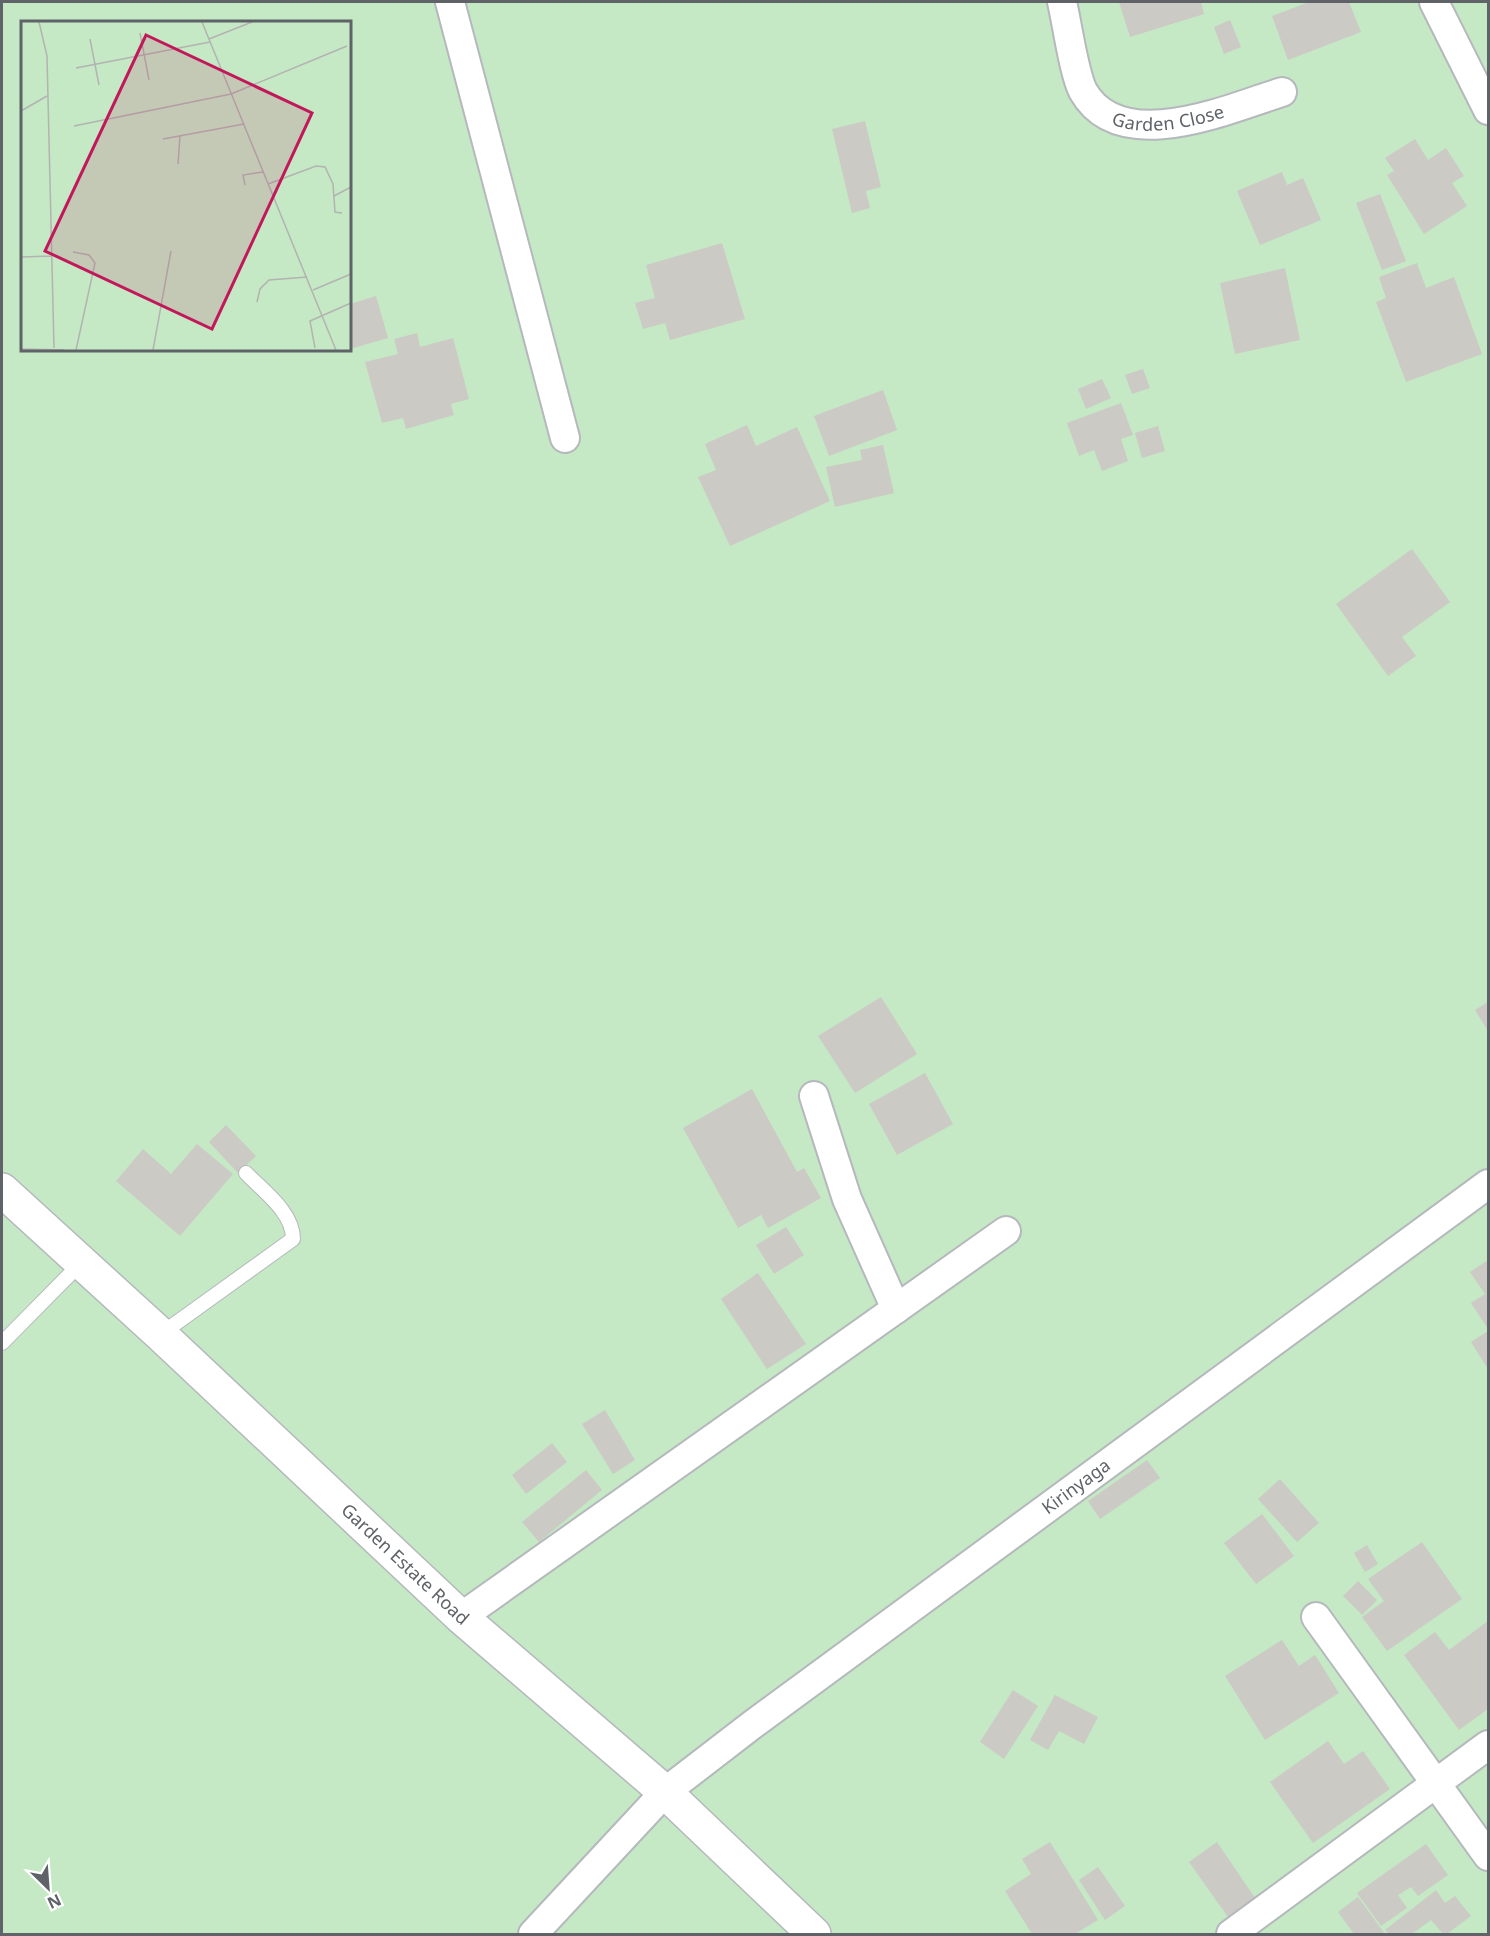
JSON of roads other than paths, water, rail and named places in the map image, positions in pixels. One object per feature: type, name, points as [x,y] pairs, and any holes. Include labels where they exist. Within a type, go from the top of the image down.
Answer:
[{"type":"street","points":[[450,2],[566,438]]},
{"type":"street","name":"Garden Close","points":[[1062,2],[1082,89],[1093,105],[1108,116],[1129,123],[1154,125],[1178,122],[1282,92]]},
{"type":"street","points":[[1434,2],[1488,110]]},
{"type":"street","points":[[814,1096],[847,1199],[896,1309]]},
{"type":"street","name":"Kirinyaga","points":[[533,1935],[665,1792],[752,1725],[1488,1184]]},
{"type":"street","name":"Garden Estate Road","points":[[2,1190],[161,1335],[461,1617],[665,1792],[814,1935]]},
{"type":"street","points":[[461,1617],[1006,1231]]},
{"type":"street","points":[[1316,1617],[1488,1856]]},
{"type":"street","points":[[1231,1935],[1488,1745]]},
{"type":"lane","points":[[161,1335],[293,1239],[293,1228],[288,1217],[246,1173]]},
{"type":"lane","points":[[2,1343],[81,1263]]}]
